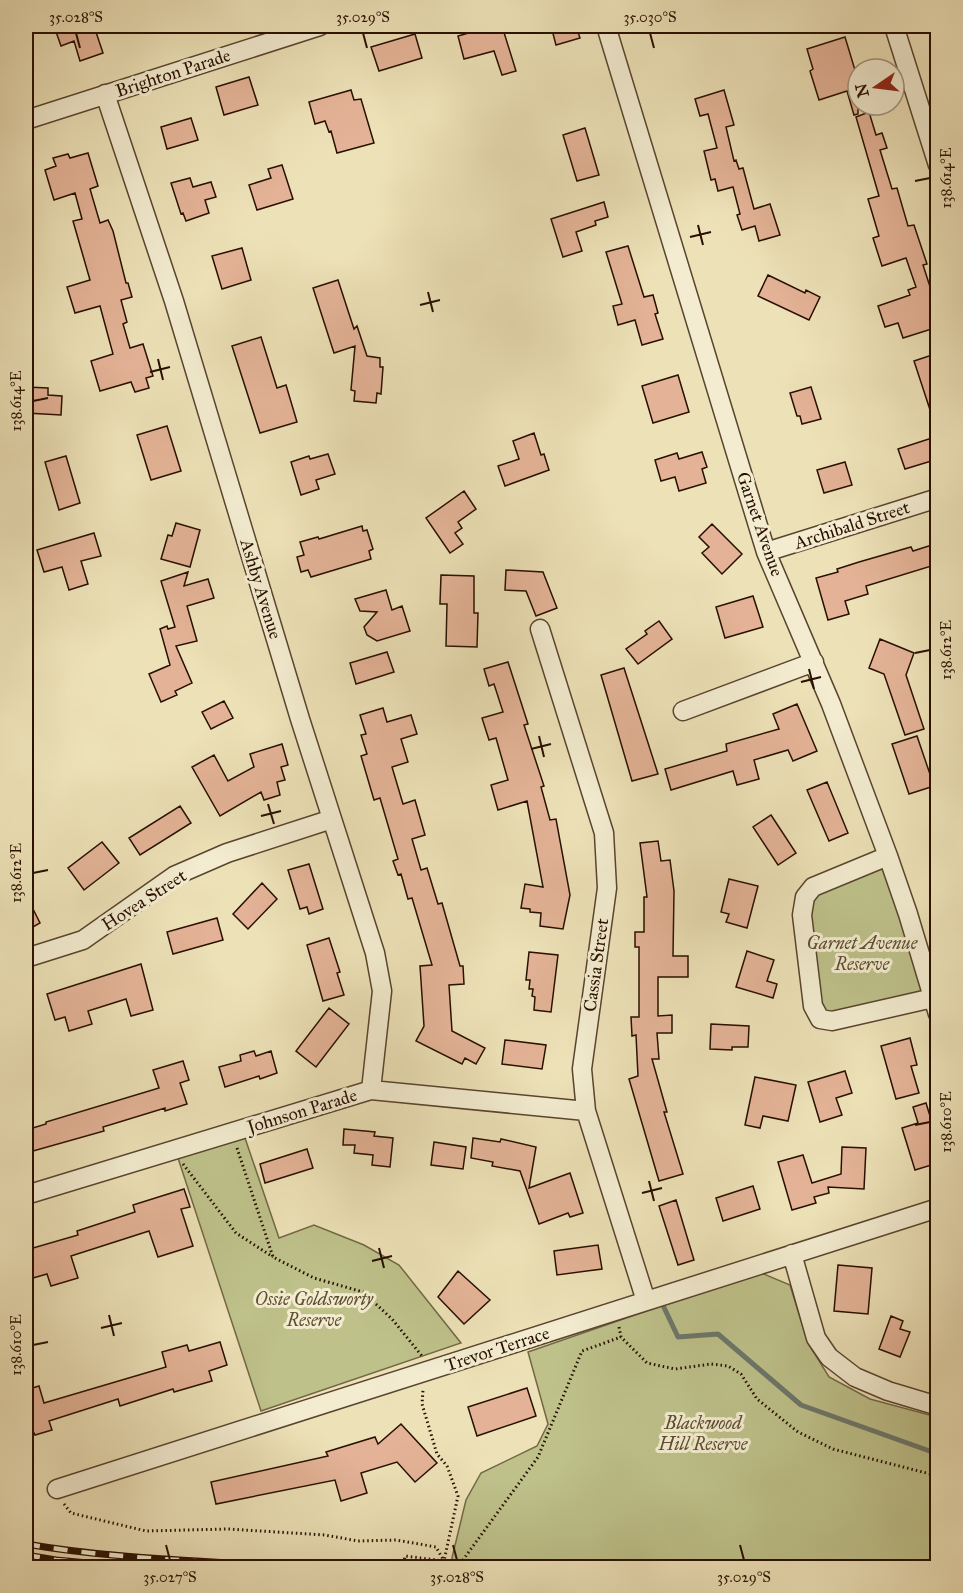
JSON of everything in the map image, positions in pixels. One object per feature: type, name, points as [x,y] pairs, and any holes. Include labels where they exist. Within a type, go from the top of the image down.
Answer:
[{"type":"street","name":"Brighton Parade","points":[[26,120],[320,26]]},
{"type":"street","name":"Garnet Avenue","points":[[606,26],[766,552],[814,662],[888,856],[935,1006]]},
{"type":"street","points":[[894,26],[938,165]]},
{"type":"street","name":"Ashby Avenue","points":[[105,94],[174,301],[375,953],[382,991],[371,1090]]},
{"type":"street","name":"Archibald Street","points":[[766,552],[938,498]]},
{"type":"street","name":"Cassia Street","points":[[540,629],[604,833],[607,888],[582,1069],[586,1110],[646,1301]]},
{"type":"street","points":[[683,711],[814,662]]},
{"type":"street","name":"Hovea Street","points":[[26,958],[83,940],[174,876],[227,853],[332,819]]},
{"type":"street","points":[[888,856],[813,887],[805,897],[802,915],[813,1006],[820,1019],[832,1021],[935,1006]]},
{"type":"street","name":"Johnson Parade","points":[[26,1195],[371,1090],[586,1110]]},
{"type":"street","name":"Trevor Terrace","points":[[57,1489],[938,1208]]},
{"type":"street","points":[[792,1254],[816,1338],[829,1357],[855,1377],[888,1391],[938,1406]]},
{"type":"path","points":[[232,1132],[273,1257]]},
{"type":"path","points":[[173,1150],[236,1233],[273,1257],[314,1278],[363,1292],[408,1336],[432,1370]]},
{"type":"path","points":[[615,1311],[621,1337],[647,1363],[675,1369],[711,1364],[728,1366],[741,1374],[757,1399],[798,1432],[833,1449],[938,1476]]},
{"type":"path","points":[[460,1564],[537,1457],[582,1351],[621,1337]]},
{"type":"path","points":[[424,1387],[422,1404],[437,1454],[447,1467],[458,1496],[444,1561]]},
{"type":"path","points":[[57,1489],[70,1513],[146,1531],[228,1529],[325,1535],[358,1541],[396,1540],[436,1547],[444,1561]]},
{"type":"path","points":[[403,1568],[405,1556],[444,1561],[471,1568]]},
{"type":"green space","name":"Garnet Avenue Reserve","points":[[885,863],[927,995],[833,1016],[817,1005],[808,917],[818,889]]},
{"type":"green space","name":"Ossie Goldsworty Reserve","points":[[244,1135],[279,1238],[314,1225],[364,1245],[399,1265],[461,1343],[261,1411],[177,1155]]},
{"type":"green space","name":"Blackwood Hill Reserve","points":[[759,1272],[790,1285],[808,1343],[829,1377],[870,1399],[937,1417],[937,1567],[450,1566],[466,1500],[481,1473],[537,1446],[548,1424],[528,1352]]},
{"type":"building","points":[[54,26],[94,26],[103,53],[80,61],[74,41],[61,46]]},
{"type":"building","points":[[493,26],[502,26],[516,71],[502,75],[494,51],[464,59],[458,36]]},
{"type":"building","points":[[551,26],[576,26],[580,38],[556,45]]},
{"type":"building","points":[[415,34],[422,58],[379,71],[371,47]]},
{"type":"building","points":[[845,37],[851,57],[846,57],[846,91],[819,100],[810,71],[813,69],[807,49]]},
{"type":"building","points":[[249,77],[258,105],[224,115],[216,87]]},
{"type":"building","points":[[351,90],[354,100],[361,99],[374,143],[337,153],[331,131],[329,132],[325,121],[315,124],[309,102]]},
{"type":"building","points":[[724,90],[734,125],[726,127],[734,161],[736,160],[739,169],[743,168],[754,209],[770,204],[780,235],[759,241],[755,226],[742,230],[737,215],[740,214],[733,187],[718,191],[715,179],[711,180],[704,151],[717,148],[708,114],[700,116],[695,99]]},
{"type":"building","points":[[856,117],[871,117],[876,135],[882,133],[887,148],[880,150],[892,189],[897,188],[908,226],[914,225],[927,264],[923,265],[934,299],[938,298],[938,327],[903,338],[898,323],[885,327],[878,306],[910,295],[908,290],[916,287],[906,258],[882,266],[873,238],[879,236],[868,199],[879,196]]},
{"type":"building","points":[[191,118],[198,140],[167,149],[161,127]]},
{"type":"building","points":[[585,128],[599,175],[577,181],[563,135]]},
{"type":"building","points":[[88,153],[98,186],[90,189],[100,223],[108,220],[113,231],[126,283],[128,283],[132,297],[121,300],[127,322],[123,324],[130,348],[143,344],[153,376],[146,378],[149,388],[135,392],[131,382],[100,391],[91,361],[113,354],[100,306],[75,313],[67,287],[90,280],[73,221],[82,219],[75,193],[54,200],[45,170],[56,166],[53,158],[68,154],[70,158]]},
{"type":"building","points":[[282,165],[293,199],[257,210],[249,185],[271,178],[268,169]]},
{"type":"building","points":[[190,178],[193,187],[211,182],[216,197],[205,200],[209,213],[186,221],[183,213],[181,214],[171,183]]},
{"type":"building","points":[[604,202],[608,217],[595,221],[596,225],[576,232],[582,251],[563,257],[551,219]]},
{"type":"building","points":[[628,246],[644,297],[653,295],[658,313],[655,314],[663,339],[642,345],[635,320],[618,325],[613,306],[622,304],[606,252]]},
{"type":"building","points":[[242,248],[251,280],[222,289],[212,256]]},
{"type":"building","points":[[768,275],[805,293],[806,290],[820,297],[809,320],[758,296]]},
{"type":"building","points":[[338,280],[354,329],[357,326],[367,356],[380,358],[380,367],[383,367],[381,394],[377,393],[376,403],[354,401],[355,391],[351,390],[355,346],[334,353],[313,288]]},
{"type":"building","points":[[261,337],[277,388],[286,385],[297,422],[260,433],[232,346]]},
{"type":"building","points":[[938,353],[938,424],[935,425],[914,361]]},
{"type":"building","points":[[678,375],[689,412],[653,423],[642,386]]},
{"type":"building","points":[[26,387],[48,388],[48,395],[62,396],[61,415],[26,413]]},
{"type":"building","points":[[811,387],[821,419],[802,424],[790,393]]},
{"type":"building","points":[[167,426],[181,471],[151,480],[137,435]]},
{"type":"building","points":[[534,433],[549,470],[505,486],[498,466],[519,459],[513,441]]},
{"type":"building","points":[[938,436],[938,459],[905,469],[898,449]]},
{"type":"building","points":[[702,452],[707,467],[702,469],[706,483],[679,491],[675,477],[661,481],[655,460],[677,453],[679,459]]},
{"type":"building","points":[[328,454],[335,474],[316,480],[319,489],[301,495],[291,462],[309,456],[310,459]]},
{"type":"building","points":[[66,456],[80,503],[59,510],[45,462]]},
{"type":"building","points":[[845,462],[852,485],[824,493],[817,470]]},
{"type":"building","points":[[464,491],[476,509],[458,522],[462,528],[455,533],[463,544],[450,553],[426,518]]},
{"type":"building","points":[[176,523],[200,530],[190,567],[161,559],[168,535],[172,536]]},
{"type":"building","points":[[712,524],[742,554],[722,574],[702,553],[709,547],[699,537]]},
{"type":"building","points":[[362,526],[363,531],[367,530],[373,549],[369,551],[371,559],[311,577],[308,570],[301,572],[297,557],[304,555],[300,542],[318,537],[319,539]]},
{"type":"building","points":[[94,533],[101,556],[81,561],[88,584],[69,590],[62,567],[44,572],[37,550]]},
{"type":"building","points":[[938,543],[938,564],[866,586],[868,594],[845,601],[849,614],[828,620],[816,578],[838,572],[837,569],[911,547],[913,551]]},
{"type":"building","points":[[506,570],[543,572],[557,608],[536,616],[526,591],[505,590]]},
{"type":"building","points":[[188,572],[184,586],[208,579],[214,598],[187,606],[197,641],[176,646],[192,683],[175,691],[177,695],[161,702],[149,674],[170,665],[160,629],[167,626],[168,629],[175,627],[161,581]]},
{"type":"building","points":[[441,575],[474,576],[474,613],[478,613],[477,647],[446,646],[447,604],[440,604]]},
{"type":"building","points":[[386,590],[392,610],[402,606],[410,631],[377,641],[367,635],[364,627],[377,612],[360,611],[355,599]]},
{"type":"building","points":[[753,596],[763,627],[725,638],[716,607]]},
{"type":"building","points":[[659,621],[672,639],[638,664],[626,649],[647,634],[645,631]]},
{"type":"building","points":[[880,639],[914,653],[906,675],[924,729],[905,735],[884,674],[869,668]]},
{"type":"building","points":[[387,652],[394,672],[356,684],[350,663]]},
{"type":"building","points":[[508,662],[528,724],[524,725],[544,786],[541,787],[550,820],[556,819],[570,895],[563,929],[540,926],[541,913],[521,908],[525,884],[543,887],[527,801],[498,810],[491,785],[508,780],[496,738],[489,740],[482,718],[503,712],[494,684],[489,686],[484,669]]},
{"type":"building","points":[[624,668],[658,774],[632,781],[601,675]]},
{"type":"building","points":[[224,701],[233,718],[211,729],[202,712]]},
{"type":"building","points":[[797,704],[817,751],[793,761],[788,750],[754,760],[759,779],[737,785],[733,771],[671,790],[665,769],[727,751],[726,744],[779,729],[773,714]]},
{"type":"building","points":[[383,708],[387,722],[411,715],[417,734],[401,739],[408,762],[392,767],[403,804],[415,800],[425,835],[412,839],[421,870],[427,868],[438,904],[442,903],[460,966],[463,966],[464,984],[449,985],[452,1031],[485,1048],[476,1064],[465,1058],[462,1064],[416,1041],[424,1026],[420,966],[432,965],[412,898],[408,899],[401,874],[398,875],[393,861],[398,859],[380,798],[374,800],[361,756],[367,754],[361,735],[366,734],[360,715]]},
{"type":"building","points":[[917,736],[934,786],[909,794],[892,744]]},
{"type":"building","points":[[282,744],[288,765],[281,767],[285,780],[277,782],[280,795],[264,800],[261,792],[220,816],[192,767],[214,755],[228,781],[254,767],[250,754]]},
{"type":"building","points":[[827,782],[848,833],[829,841],[807,790]]},
{"type":"building","points":[[180,806],[191,823],[140,855],[129,838]]},
{"type":"building","points":[[771,815],[796,853],[778,865],[753,827]]},
{"type":"building","points":[[658,841],[661,861],[670,860],[674,891],[673,956],[688,956],[688,977],[658,977],[658,1016],[672,1015],[672,1033],[657,1033],[659,1059],[652,1059],[667,1112],[664,1112],[683,1174],[659,1181],[629,1079],[638,1076],[636,1035],[632,1036],[631,1017],[639,1017],[639,947],[635,947],[635,932],[644,932],[644,897],[647,897],[640,843]]},
{"type":"building","points":[[102,842],[119,863],[84,890],[68,868]]},
{"type":"building","points":[[309,864],[323,909],[309,914],[307,907],[300,909],[288,870]]},
{"type":"building","points":[[729,879],[758,886],[747,928],[726,922],[729,914],[721,912]]},
{"type":"building","points":[[262,883],[277,899],[248,929],[233,914]]},
{"type":"building","points":[[26,895],[40,923],[26,931]]},
{"type":"building","points":[[217,918],[223,940],[173,954],[167,932]]},
{"type":"building","points":[[329,938],[340,972],[337,973],[344,995],[323,1001],[307,945]]},
{"type":"building","points":[[747,951],[774,960],[767,981],[777,984],[773,998],[736,987]]},
{"type":"building","points":[[529,952],[558,955],[551,1012],[534,1010],[533,989],[529,989],[530,980],[526,980]]},
{"type":"building","points":[[141,964],[153,1010],[131,1016],[126,999],[88,1011],[92,1024],[69,1031],[65,1017],[55,1020],[47,994]]},
{"type":"building","points":[[329,1008],[349,1024],[316,1067],[296,1051]]},
{"type":"building","points":[[711,1024],[749,1026],[748,1047],[732,1047],[732,1050],[710,1049]]},
{"type":"building","points":[[910,1038],[917,1065],[911,1066],[919,1093],[896,1099],[881,1046]]},
{"type":"building","points":[[505,1040],[546,1045],[542,1069],[502,1064]]},
{"type":"building","points":[[254,1051],[256,1056],[271,1051],[277,1073],[225,1087],[219,1067],[241,1061],[240,1055]]},
{"type":"building","points":[[183,1061],[189,1080],[180,1083],[187,1104],[165,1111],[165,1108],[103,1127],[104,1131],[26,1153],[26,1130],[159,1088],[153,1070]]},
{"type":"building","points":[[845,1071],[852,1093],[836,1098],[842,1115],[820,1122],[808,1082]]},
{"type":"building","points":[[755,1077],[796,1085],[788,1121],[763,1116],[760,1128],[745,1125]]},
{"type":"building","points":[[926,1103],[938,1142],[938,1163],[915,1170],[902,1128],[918,1123],[913,1107]]},
{"type":"building","points":[[344,1129],[375,1132],[374,1136],[393,1138],[390,1167],[372,1165],[373,1155],[354,1153],[355,1145],[343,1145]]},
{"type":"building","points":[[473,1138],[500,1142],[501,1139],[536,1147],[529,1188],[570,1173],[583,1213],[570,1217],[568,1213],[539,1224],[520,1171],[492,1166],[493,1162],[471,1158]]},
{"type":"building","points":[[434,1142],[466,1147],[463,1169],[431,1165]]},
{"type":"building","points":[[842,1147],[866,1148],[864,1189],[828,1187],[829,1193],[814,1197],[816,1203],[792,1210],[778,1162],[803,1155],[812,1183],[841,1174]]},
{"type":"building","points":[[307,1149],[313,1168],[265,1183],[260,1164]]},
{"type":"building","points":[[753,1186],[760,1209],[723,1221],[716,1198]]},
{"type":"building","points":[[184,1189],[190,1207],[181,1209],[193,1246],[158,1257],[149,1231],[71,1256],[78,1278],[51,1286],[47,1274],[33,1278],[26,1250],[78,1235],[77,1231],[135,1212],[133,1205]]},
{"type":"building","points":[[676,1200],[694,1260],[678,1265],[659,1206]]},
{"type":"building","points":[[598,1245],[602,1269],[557,1275],[554,1251]]},
{"type":"building","points":[[838,1265],[872,1268],[868,1314],[834,1311]]},
{"type":"building","points":[[458,1271],[490,1300],[464,1324],[438,1297]]},
{"type":"building","points":[[891,1316],[903,1321],[900,1329],[910,1332],[900,1357],[879,1349]]},
{"type":"building","points":[[220,1342],[227,1365],[209,1371],[212,1381],[174,1392],[173,1389],[120,1406],[118,1399],[49,1421],[52,1430],[35,1435],[33,1431],[26,1433],[26,1390],[39,1386],[44,1403],[166,1367],[162,1352],[187,1345],[189,1351]]},
{"type":"building","points":[[527,1388],[536,1416],[477,1436],[468,1407]]},
{"type":"building","points":[[401,1424],[437,1463],[415,1482],[397,1462],[361,1473],[367,1493],[341,1501],[335,1480],[216,1504],[211,1482],[328,1456],[326,1452],[375,1437],[378,1444]]},
{"type":"waterway","points":[[660,1299],[678,1337],[718,1334],[801,1405],[938,1454]]},
{"type":"railway","points":[[26,1544],[96,1554],[311,1568]]},
{"type":"railway","points":[[26,1555],[140,1568]]}]
